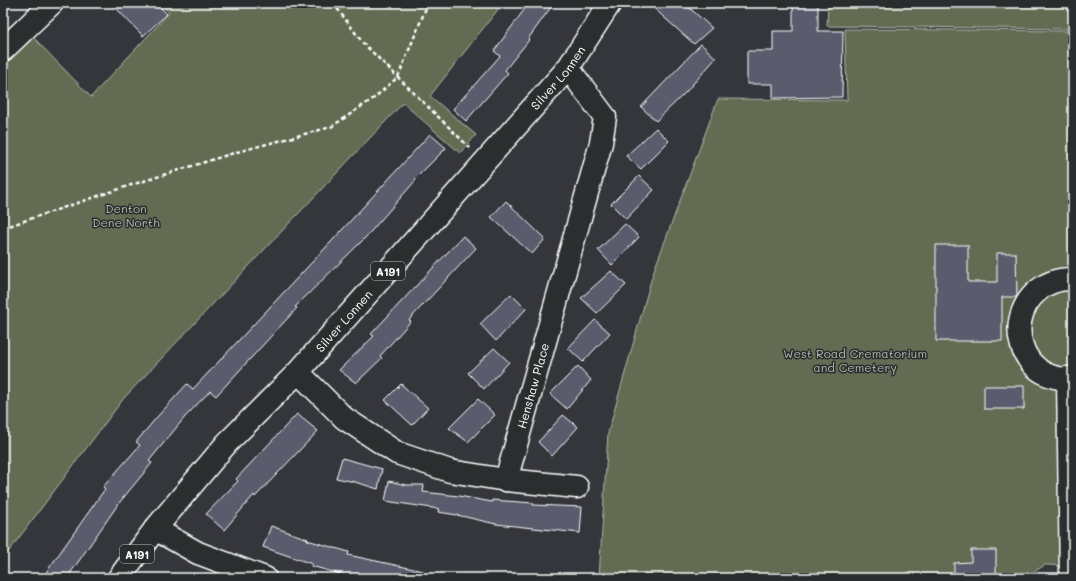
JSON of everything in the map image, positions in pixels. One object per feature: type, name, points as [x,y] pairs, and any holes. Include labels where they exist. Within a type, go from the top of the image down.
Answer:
[{"type":"street","points":[[3,50],[52,3]]},
{"type":"street","name":"Silver Lonnen","points":[[119,578],[155,529],[227,443],[298,372],[568,68],[610,3]]},
{"type":"street","name":"Henshaw Place","points":[[506,480],[599,151],[605,117],[568,68]]},
{"type":"street","points":[[1071,578],[1070,378],[1051,375],[1036,367],[1024,351],[1019,335],[1019,320],[1025,304],[1037,291],[1052,282],[1073,280]]},
{"type":"street","points":[[298,372],[344,418],[397,453],[450,471],[506,480],[577,487]]},
{"type":"street","points":[[155,529],[198,553],[265,578]]},
{"type":"path","points":[[333,3],[362,42],[485,162]]},
{"type":"path","points":[[3,228],[131,185],[237,152],[331,127],[374,98],[398,77],[428,3]]},
{"type":"green space","name":"Denton Dene North","points":[[160,3],[503,3],[430,96],[476,135],[460,153],[403,103],[124,398],[3,559],[3,63],[32,36],[91,97],[169,13]]},
{"type":"green space","points":[[828,3],[1073,3],[1073,29],[827,26]]},
{"type":"green space","name":"West Road Crematorium and Cemetery","points":[[845,29],[1073,31],[1073,566],[1045,565],[1024,578],[599,578],[608,433],[653,273],[718,99],[847,100]]},
{"type":"building","points":[[111,3],[156,3],[167,14],[143,36]]},
{"type":"building","points":[[529,3],[554,3],[528,39],[529,40],[505,70],[508,73],[466,121],[453,109],[500,56],[494,51]]},
{"type":"building","points":[[648,3],[684,3],[712,28],[694,44]]},
{"type":"building","points":[[793,3],[818,3],[818,31],[843,31],[842,97],[773,98],[773,84],[747,84],[747,51],[773,51],[773,31],[793,31]]},
{"type":"building","points":[[701,44],[716,58],[685,93],[656,121],[641,107]]},
{"type":"building","points":[[656,128],[669,141],[641,169],[626,156]]},
{"type":"building","points":[[430,134],[446,148],[415,179],[416,180],[366,237],[295,307],[297,308],[216,396],[210,391],[185,417],[149,461],[152,463],[119,503],[67,578],[42,578],[105,489],[103,487],[140,445],[136,442],[157,417],[187,384],[193,389]]},
{"type":"building","points":[[639,176],[654,190],[626,219],[611,204]]},
{"type":"building","points":[[506,201],[545,239],[532,254],[491,217]]},
{"type":"building","points":[[625,224],[639,237],[612,265],[598,250]]},
{"type":"building","points":[[463,236],[476,248],[409,320],[411,321],[380,356],[382,358],[356,383],[339,370],[374,336],[371,334]]},
{"type":"building","points":[[936,245],[968,245],[968,282],[997,282],[997,253],[1016,253],[1017,297],[1002,297],[1002,341],[936,341]]},
{"type":"building","points":[[611,271],[626,285],[597,313],[581,298]]},
{"type":"building","points":[[511,294],[526,309],[496,341],[480,324]]},
{"type":"building","points":[[595,320],[610,333],[583,362],[568,348]]},
{"type":"building","points":[[494,348],[509,362],[484,389],[468,373]]},
{"type":"building","points":[[578,366],[591,380],[567,409],[550,394]]},
{"type":"building","points":[[401,384],[428,408],[412,425],[385,400]]},
{"type":"building","points":[[984,386],[1024,386],[1024,409],[984,409]]},
{"type":"building","points":[[478,399],[495,415],[468,442],[449,428]]},
{"type":"building","points":[[297,414],[318,431],[255,497],[254,495],[224,530],[206,514],[238,481],[236,479]]},
{"type":"building","points":[[563,415],[578,427],[552,456],[538,442]]},
{"type":"building","points":[[342,458],[382,469],[378,489],[336,478]]},
{"type":"building","points":[[389,481],[406,485],[424,485],[423,492],[459,496],[492,502],[492,500],[533,503],[533,505],[582,507],[580,533],[496,524],[438,512],[439,509],[385,501]]},
{"type":"building","points":[[271,526],[308,539],[307,540],[349,552],[348,555],[423,571],[422,578],[355,578],[311,566],[312,564],[263,547]]},
{"type":"building","points":[[971,550],[996,550],[996,578],[954,578],[954,563],[971,562]]}]
